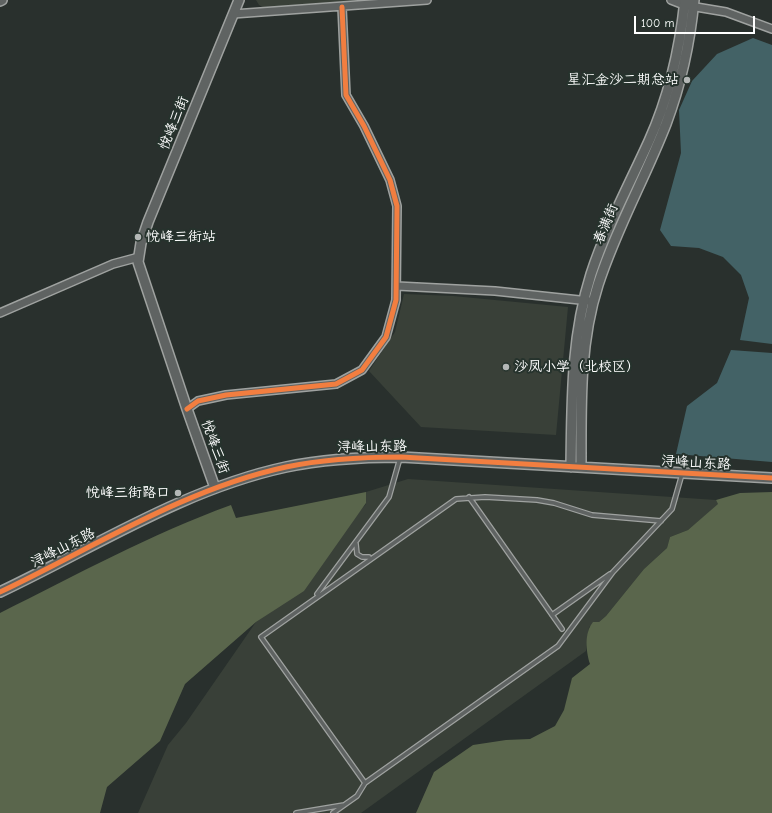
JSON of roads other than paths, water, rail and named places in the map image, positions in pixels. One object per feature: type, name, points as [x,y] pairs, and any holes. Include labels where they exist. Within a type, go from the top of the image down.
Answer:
[{"type":"street","name":"悦峰三街","points":[[215,488],[154,311],[138,257],[148,222],[239,0]]},
{"type":"street","points":[[233,14],[427,0]]},
{"type":"street","points":[[671,0],[726,12],[772,29]]},
{"type":"street","name":"春满街","points":[[571,467],[573,371],[577,331],[616,235],[668,118],[680,79],[689,3]]},
{"type":"street","points":[[187,409],[198,401],[226,395],[336,384],[362,370],[386,337],[396,300],[397,206],[390,180],[364,126],[346,95],[342,7]]},
{"type":"street","points":[[0,313],[113,264],[138,257]]},
{"type":"street","points":[[397,286],[495,291],[588,301]]},
{"type":"street","name":"春满街","points":[[581,468],[583,373],[588,301]]},
{"type":"street","name":"浔峰山东路","points":[[0,592],[159,513],[215,488],[257,474],[304,463],[349,458],[401,457],[772,478]]},
{"type":"lane","points":[[314,598],[389,498],[401,457]]},
{"type":"lane","points":[[333,813],[357,796],[365,783],[558,646],[613,572],[672,509],[682,474]]},
{"type":"lane","points":[[365,783],[261,637],[314,598],[456,499],[469,497],[537,500],[554,503],[592,515],[661,521]]},
{"type":"lane","points":[[469,497],[562,629]]},
{"type":"lane","points":[[356,542],[355,550],[362,557],[366,558],[374,556]]},
{"type":"lane","points":[[552,615],[613,572]]},
{"type":"lane","points":[[296,813],[344,805]]},
{"type":"water","points":[[753,38],[772,45],[772,344],[740,340],[749,298],[741,275],[723,257],[699,248],[671,246],[660,230],[681,153],[679,110],[692,81],[717,54]]},
{"type":"water","points":[[731,350],[772,353],[772,462],[676,454],[687,406],[717,383]]},
{"type":"place","name":"星汇金沙二期总站","points":[[687,80]]},
{"type":"place","name":"悦峰三街站","points":[[138,237]]},
{"type":"place","name":"沙凤小学（北校区）","points":[[506,367]]},
{"type":"place","name":"悦峰三街路口","points":[[178,493]]}]
